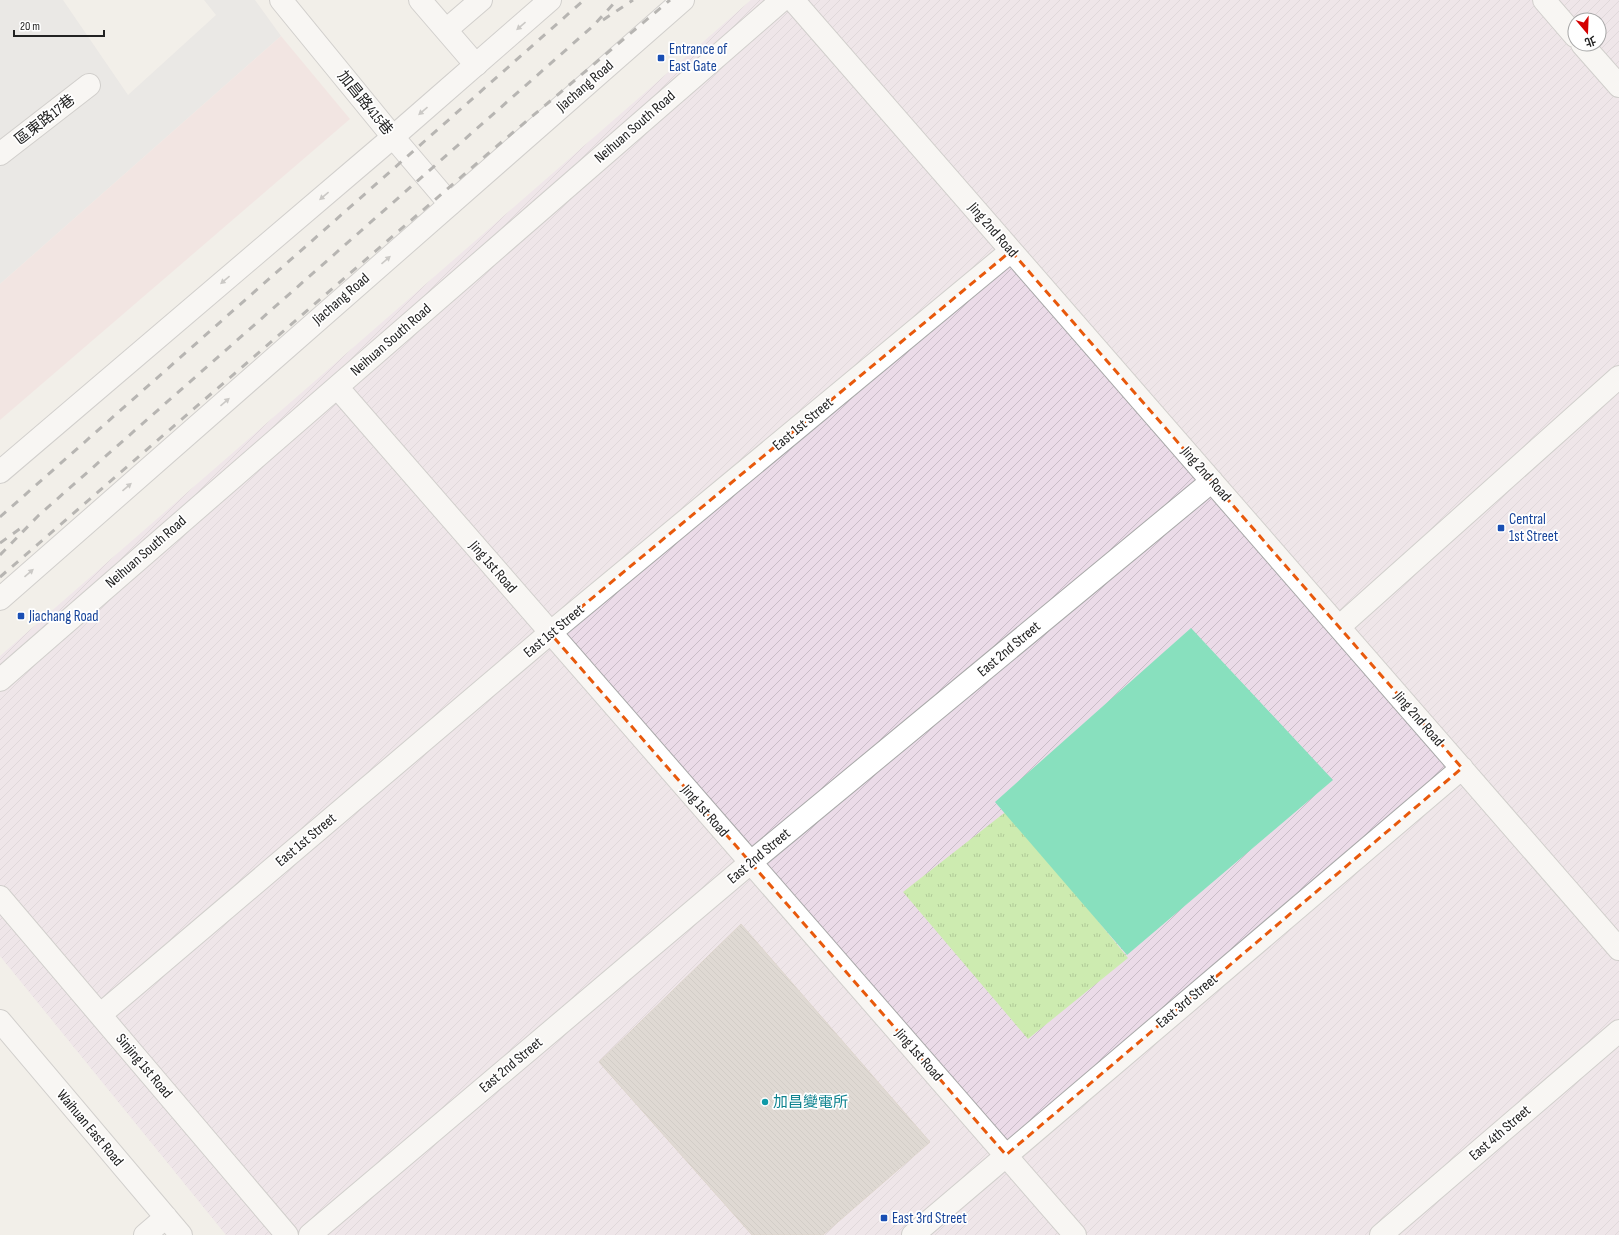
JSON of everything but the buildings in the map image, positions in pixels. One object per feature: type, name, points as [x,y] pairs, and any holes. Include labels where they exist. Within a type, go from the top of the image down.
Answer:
[{"type":"street","name":"加昌路415巷","points":[[281,0],[450,204]]},
{"type":"street","points":[[420,0],[476,65]]},
{"type":"street","points":[[446,30],[481,0]]},
{"type":"street","points":[[0,472],[393,137],[550,0]]},
{"type":"street","name":"Jiachang Road","points":[[0,599],[683,0]]},
{"type":"street","name":"Neihuan South Road","points":[[0,680],[782,0]]},
{"type":"street","name":"Jing 2nd Road","points":[[793,0],[1619,949]]},
{"type":"street","points":[[1544,0],[1567,27]]},
{"type":"street","points":[[1589,52],[1619,86]]},
{"type":"street","name":"區東路17巷","points":[[0,154],[89,85]]},
{"type":"street","name":"East 1st Street","points":[[100,1015],[550,633],[1011,251]]},
{"type":"street","points":[[1339,628],[1619,376]]},
{"type":"street","name":"Jing 1st Road","points":[[336,387],[1075,1235]]},
{"type":"street","name":"East 2nd Street","points":[[310,1235],[750,863],[1212,481]]},
{"type":"street","name":"East 3rd Street","points":[[913,1235],[1462,768]]},
{"type":"street","name":"Sinjing 1st Road","points":[[0,897],[287,1235]]},
{"type":"street","name":"Waihuan East Road","points":[[0,1021],[181,1235]]},
{"type":"street","name":"East 4th Street","points":[[1380,1235],[1619,1031]]},
{"type":"street","points":[[145,1235],[166,1217]]},
{"type":"highlighted area","points":[[1011,251],[1462,768],[1006,1155],[550,633]]},
{"type":"shaded area","points":[[0,0],[63,0],[128,95],[216,15],[204,0],[255,0],[281,36],[0,284]]},
{"type":"shaded area","points":[[751,0],[1619,0],[1619,1235],[226,1235],[0,956],[0,656]]},
{"type":"shaded area","points":[[281,36],[350,119],[0,420],[0,284]]},
{"type":"green space","points":[[1191,628],[1333,780],[1127,955],[995,802]]},
{"type":"green space","points":[[1008,810],[1128,958],[1028,1039],[903,892]]},
{"type":"railway","points":[[0,517],[584,0]]},
{"type":"railway","points":[[0,555],[39,515],[593,26],[617,0]]},
{"type":"railway","points":[[603,20],[633,0]]},
{"type":"railway","points":[[0,577],[491,151],[670,0]]},
{"type":"railway","points":[[0,543],[21,528]]},
{"type":"place","name":"Entrance of East Gate","points":[[661,58]]},
{"type":"place","name":"Central 1st Street","points":[[1501,528]]},
{"type":"place","name":"Jiachang Road","points":[[21,616]]},
{"type":"place","name":"加昌變電所","points":[[765,1102]]},
{"type":"place","name":"East 3rd Street","points":[[884,1218]]}]
